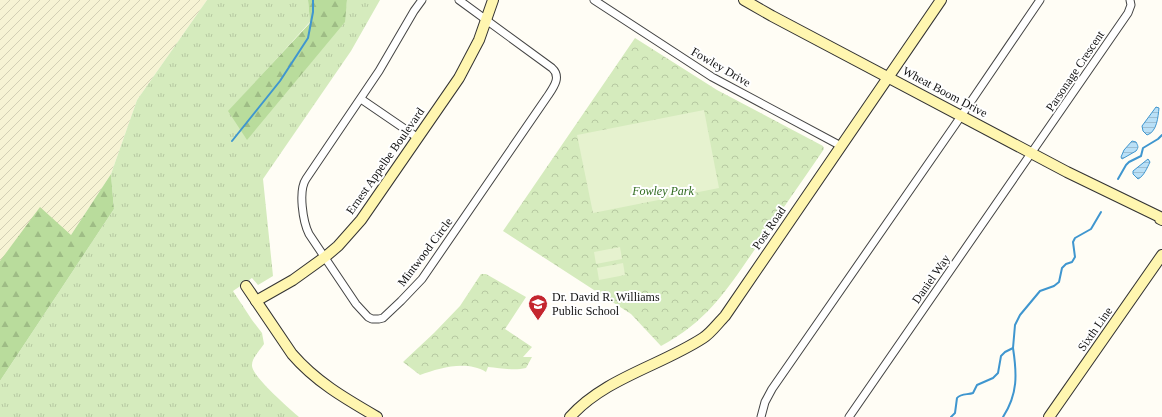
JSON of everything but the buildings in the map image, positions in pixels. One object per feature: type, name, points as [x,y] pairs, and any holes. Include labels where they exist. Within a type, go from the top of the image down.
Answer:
[{"type":"street","name":"Mintwood Circle","points":[[422,0],[414,11],[381,69],[303,185],[302,192],[305,224],[309,234],[349,296],[368,317],[372,319],[378,319],[386,315],[425,275],[547,98],[556,82],[557,76],[554,70],[459,0]]},
{"type":"street","name":"Ernest Appelbe Boulevard","points":[[256,301],[293,280],[325,257],[338,246],[361,220],[466,66],[479,40],[493,0]]},
{"type":"street","name":"Fowley Drive","points":[[594,0],[712,76],[840,146]]},
{"type":"street","name":"Wheat Boom Drive","points":[[744,0],[1108,193],[1135,205],[1158,219],[1161,219]]},
{"type":"street","name":"Post Road","points":[[570,417],[590,398],[655,362],[673,356],[705,337],[725,316],[941,0]]},
{"type":"street","points":[[761,417],[765,402],[772,389],[962,116],[1040,0]]},
{"type":"street","name":"Parsonage Crescent","points":[[1032,153],[1128,13],[1131,5],[1130,0]]},
{"type":"street","points":[[361,99],[418,138]]},
{"type":"street","name":"Daniel Way","points":[[849,417],[1032,153]]},
{"type":"street","name":"Sixth Line","points":[[1049,417],[1162,255]]},
{"type":"street","points":[[246,286],[299,363],[328,388],[377,417]]},
{"type":"shaded area","points":[[0,0],[207,0],[137,100],[111,174],[71,235],[0,261]]},
{"type":"green space","points":[[207,0],[308,0],[310,22],[229,111],[344,22],[347,0],[380,0],[351,51],[263,179],[273,276],[258,285],[252,278],[233,291],[262,333],[264,344],[253,360],[253,370],[264,384],[299,417],[0,417],[0,381],[114,209],[111,174],[137,100]]},
{"type":"green space","points":[[308,0],[347,0],[345,22],[247,140],[228,111],[310,23]]},
{"type":"green space","name":"Fowley Park","points":[[635,38],[717,90],[823,146],[824,149],[717,301],[693,325],[661,346],[631,314],[503,231]]},
{"type":"green space","points":[[704,110],[719,188],[593,213],[577,135]]},
{"type":"green space","points":[[111,174],[114,209],[0,381],[0,261],[40,207],[71,235]]},
{"type":"green space","points":[[620,247],[622,259],[596,264],[594,252]]},
{"type":"green space","points":[[623,263],[625,275],[599,280],[597,268]]},
{"type":"green space","points":[[481,274],[486,274],[526,297],[505,329],[532,347],[523,357],[532,357],[526,368],[512,369],[488,367],[486,372],[470,366],[453,366],[420,375],[403,362],[460,306]]},
{"type":"water","points":[[1156,107],[1159,108],[1155,128],[1147,135],[1143,131],[1142,126]]},
{"type":"water","points":[[1132,141],[1136,142],[1138,146],[1137,150],[1122,159],[1121,157],[1124,150]]},
{"type":"water","points":[[1148,159],[1150,162],[1148,167],[1144,174],[1138,179],[1133,174],[1133,171]]},
{"type":"waterway","points":[[232,141],[280,81],[308,38],[313,12],[313,0]]},
{"type":"waterway","points":[[1118,179],[1126,165],[1141,156],[1143,148],[1162,135]]},
{"type":"waterway","points":[[951,417],[955,413],[957,398],[959,396],[973,393],[977,385],[993,378],[998,373],[1001,356],[1013,348],[1015,325],[1020,315],[1040,291],[1054,286],[1059,282],[1062,268],[1066,264],[1072,262],[1075,257],[1073,242],[1075,238],[1091,229],[1101,212]]},
{"type":"waterway","points":[[1003,417],[1014,392],[1016,375],[1013,348]]},
{"type":"place","name":"Dr. David R. Williams Public School","points":[[538,321]]}]
